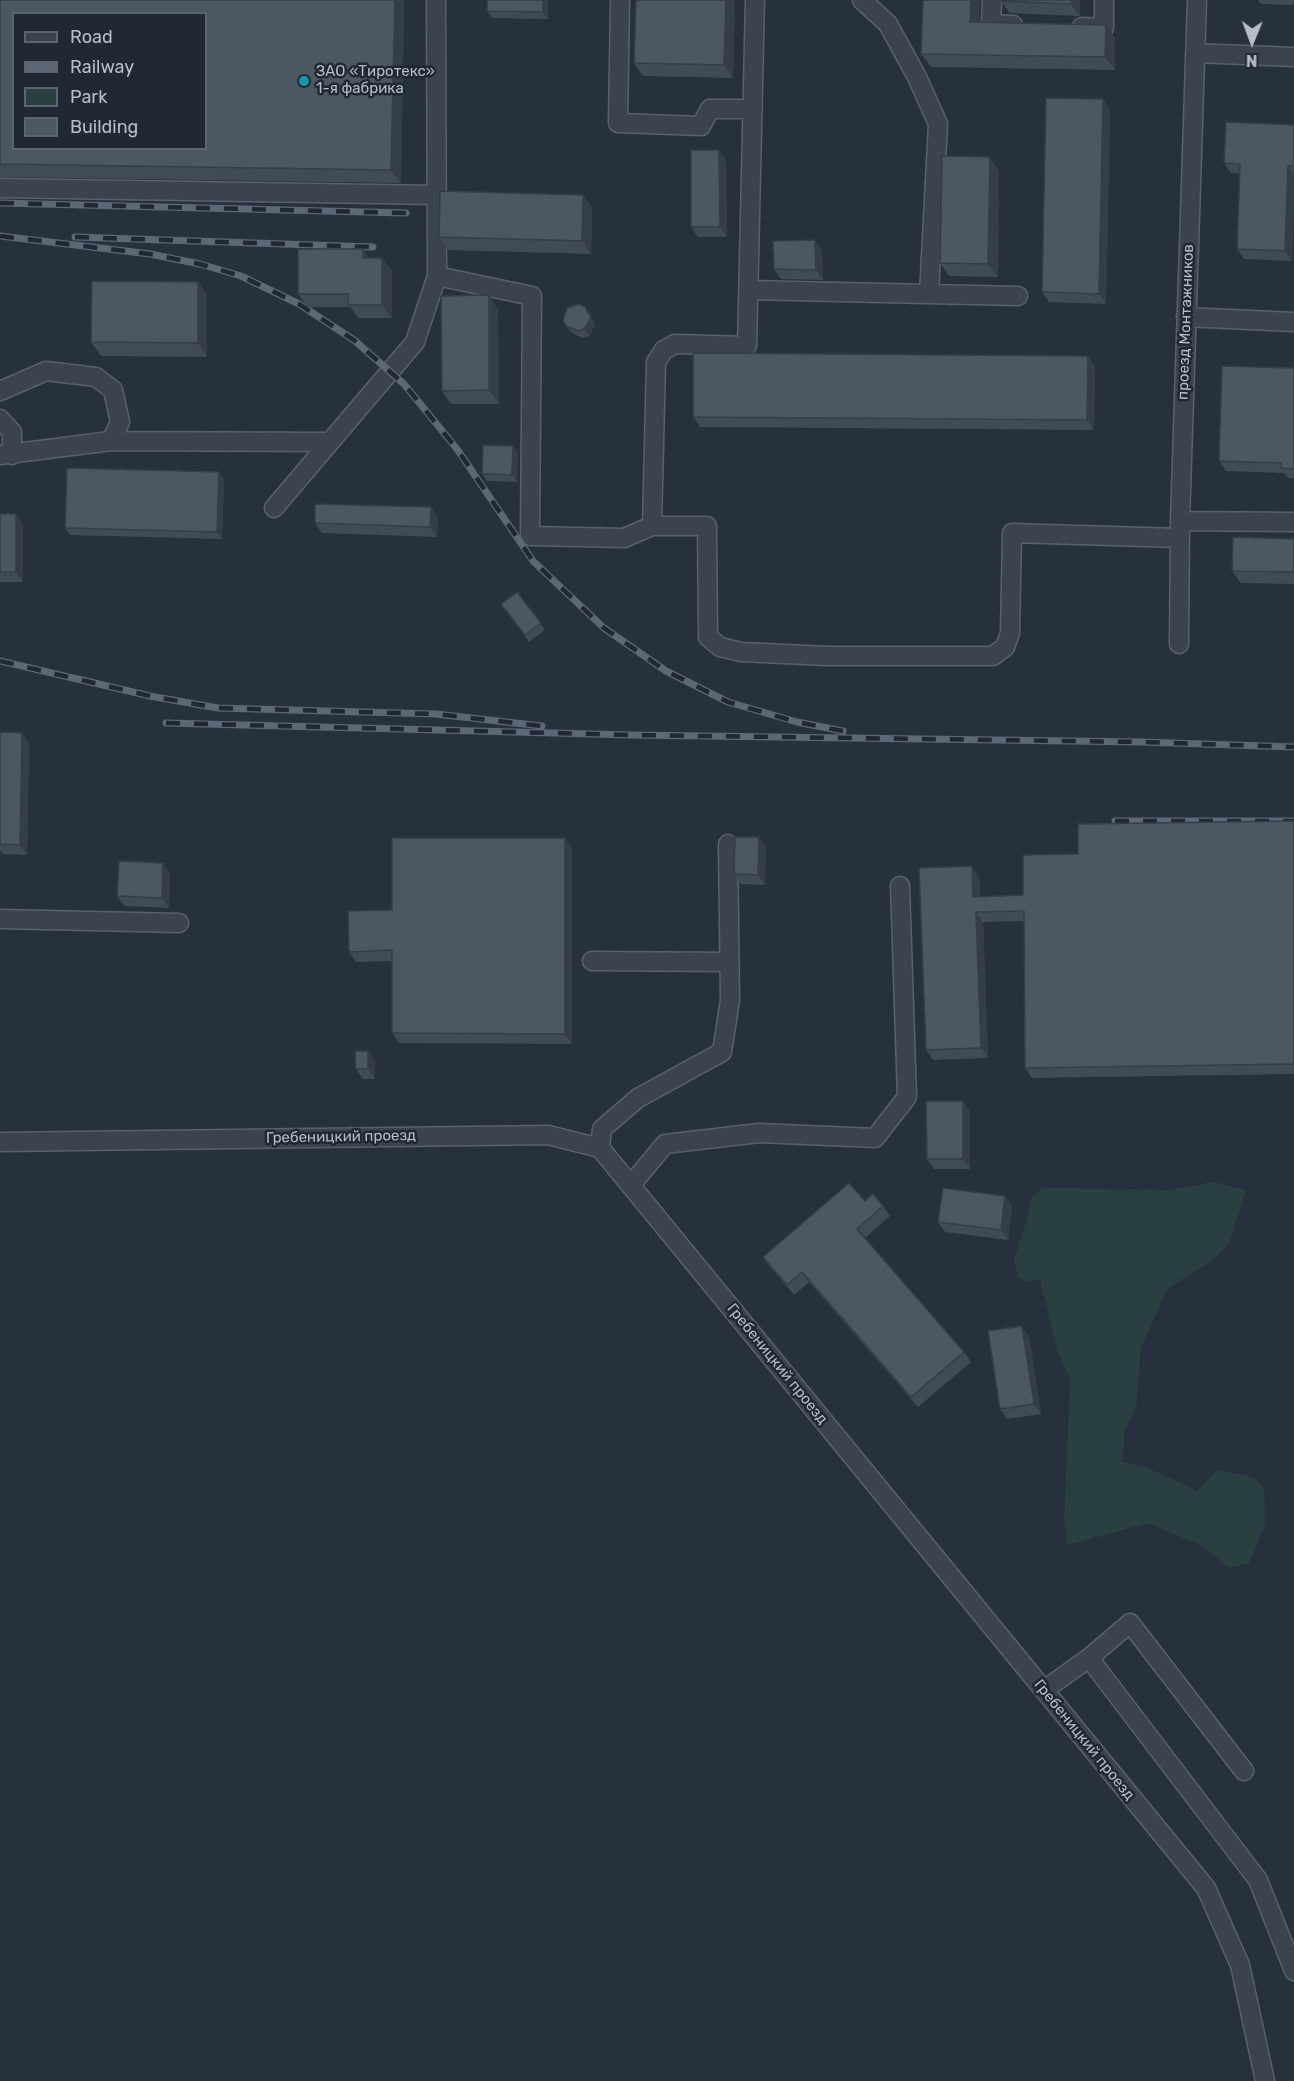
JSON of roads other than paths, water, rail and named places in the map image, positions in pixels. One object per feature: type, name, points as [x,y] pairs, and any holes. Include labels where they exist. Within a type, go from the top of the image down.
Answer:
[{"type":"street","points":[[274,508],[415,342],[437,276],[436,0]]},
{"type":"street","points":[[620,0],[618,123],[701,126],[710,109],[753,109]]},
{"type":"street","points":[[652,526],[656,362],[664,350],[675,344],[747,346],[756,0]]},
{"type":"street","points":[[862,0],[888,24],[917,77],[938,124],[929,294]]},
{"type":"street","points":[[992,0],[991,24],[1036,26]]},
{"type":"street","points":[[1059,26],[1104,28],[1104,0]]},
{"type":"street","name":"проезд Монтажников","points":[[1179,644],[1179,530],[1197,0]]},
{"type":"street","points":[[1195,53],[1294,57]]},
{"type":"street","points":[[0,188],[437,195]]},
{"type":"street","points":[[437,276],[532,296],[530,536],[624,538],[652,526],[707,526],[708,637],[720,647],[741,652],[827,656],[993,656],[1005,647],[1010,633],[1012,533],[1179,530],[1294,522]]},
{"type":"street","points":[[749,290],[1018,296]]},
{"type":"street","points":[[1186,317],[1294,322]]},
{"type":"street","points":[[0,391],[46,371],[96,377],[114,390],[120,422],[111,441]]},
{"type":"street","points":[[0,419],[12,432],[6,455],[111,441],[329,442]]},
{"type":"street","points":[[600,1148],[602,1129],[638,1098],[722,1052],[730,1000],[728,844]]},
{"type":"street","points":[[631,1185],[666,1144],[759,1133],[875,1137],[907,1098],[900,886]]},
{"type":"street","points":[[0,919],[179,923]]},
{"type":"street","points":[[592,961],[730,962]]},
{"type":"street","name":"Гребеницкий проезд","points":[[0,1142],[548,1135],[600,1148],[1206,1888],[1240,1965],[1265,2081]]},
{"type":"street","points":[[1044,1690],[1089,1658],[1130,1623],[1244,1772]]},
{"type":"street","points":[[1089,1658],[1258,1880],[1294,1971]]},
{"type":"railway","points":[[0,203],[406,213]]},
{"type":"railway","points":[[0,236],[150,254],[200,264],[241,276],[299,304],[354,340],[404,384],[457,449],[533,561],[604,628],[666,671],[728,702],[797,722],[843,731]]},
{"type":"railway","points":[[75,237],[373,247]]},
{"type":"railway","points":[[0,661],[150,696],[218,708],[436,714],[542,726]]},
{"type":"railway","points":[[166,723],[631,735],[1142,742],[1294,747]]},
{"type":"railway","points":[[1115,821],[1294,821]]},
{"type":"place","name":"ЗАО «Тиротекс» 1-я фабрика","points":[[304,81]]}]
